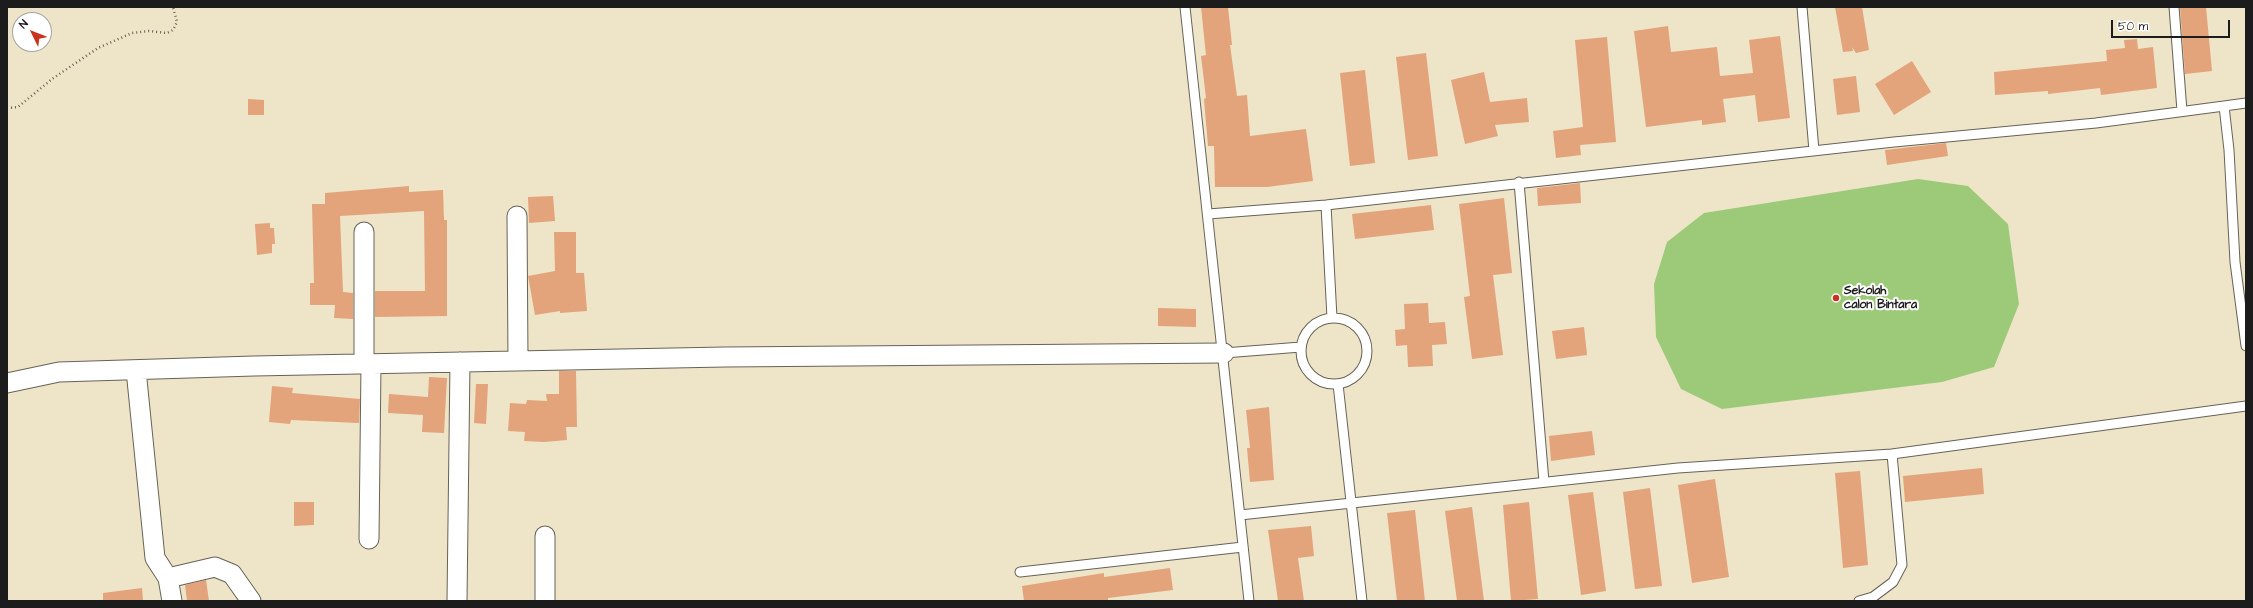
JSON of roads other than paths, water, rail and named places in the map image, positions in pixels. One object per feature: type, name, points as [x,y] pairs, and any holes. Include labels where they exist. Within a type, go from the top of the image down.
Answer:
[{"type":"street","points":[[517,216],[518,361]]},
{"type":"street","points":[[364,232],[369,539]]},
{"type":"street","points":[[7,383],[59,372],[367,364],[972,354],[1224,354]]},
{"type":"street","points":[[457,601],[460,362]]},
{"type":"street","points":[[136,370],[155,558],[168,578],[172,601]]},
{"type":"street","points":[[545,536],[545,601]]},
{"type":"street","points":[[168,578],[215,567],[232,574],[251,601]]},
{"type":"lane","points":[[1185,7],[1224,354],[1249,601]]},
{"type":"lane","points":[[1802,7],[1814,151]]},
{"type":"lane","points":[[2174,7],[2182,112]]},
{"type":"lane","points":[[1208,214],[1326,205],[1519,182],[2096,123],[2246,103]]},
{"type":"lane","points":[[2224,106],[2229,150],[2235,262],[2246,346]]},
{"type":"lane","points":[[1519,182],[1544,482]]},
{"type":"lane","points":[[1326,205],[1332,318]]},
{"type":"lane","points":[[1332,318],[1345,320],[1356,327],[1363,337],[1367,349],[1365,361],[1359,372],[1349,380],[1338,384],[1322,383],[1310,374],[1302,362],[1301,347],[1305,336],[1312,327],[1321,321],[1332,318]]},
{"type":"lane","points":[[1224,354],[1301,347]]},
{"type":"lane","points":[[1338,384],[1362,601]]},
{"type":"lane","points":[[1240,515],[1678,468],[1892,454],[2246,406]]},
{"type":"lane","points":[[1859,601],[1873,597],[1893,582],[1902,565],[1892,454]]},
{"type":"lane","points":[[1020,572],[1243,547]]},
{"type":"place","name":"Sekolah calon Bintara","points":[[1836,298]]}]
